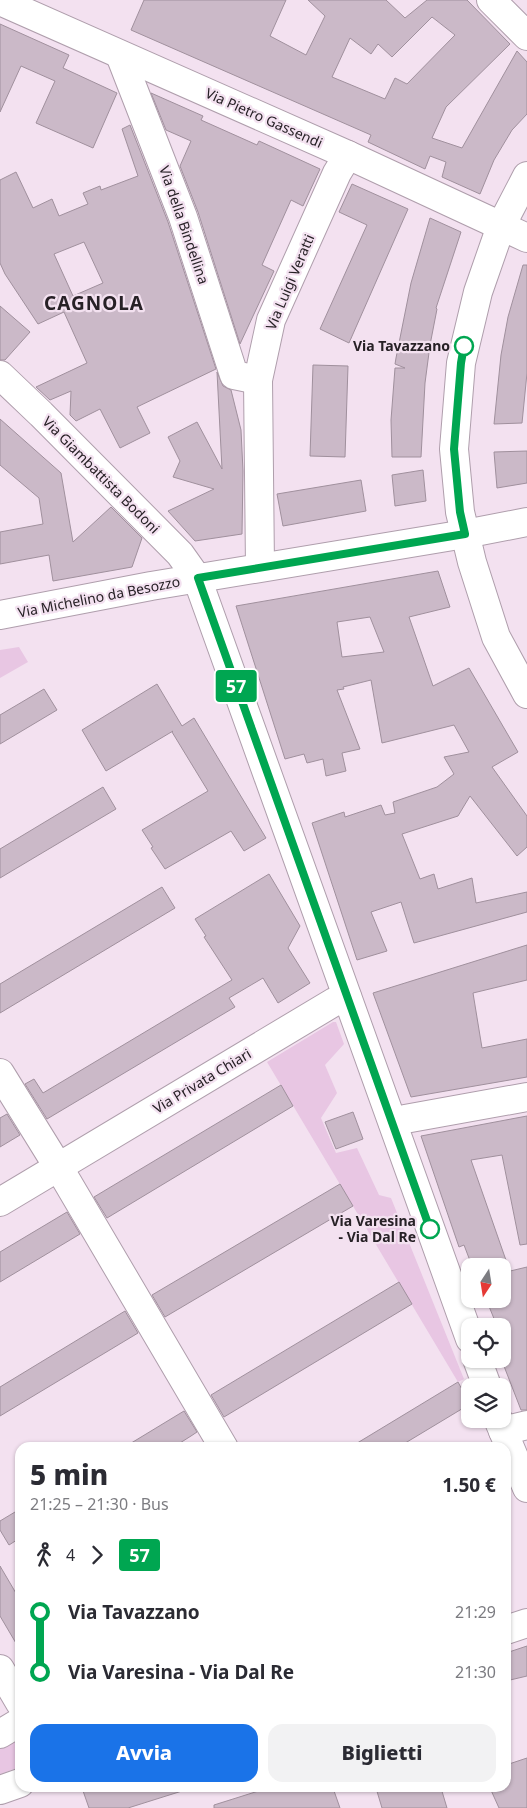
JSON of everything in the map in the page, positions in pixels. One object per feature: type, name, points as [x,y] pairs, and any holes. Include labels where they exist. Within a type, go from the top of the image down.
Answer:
[{"type":"street","points":[[491,0],[527,36]]},
{"type":"street","name":"Via Pietro Gassendi","points":[[0,1],[348,155],[527,238]]},
{"type":"street","name":"Via della Bindellina","points":[[120,55],[183,217],[234,375],[258,380]]},
{"type":"street","name":"Via Luigi Veratti","points":[[260,567],[258,380],[271,320],[337,173],[348,155]]},
{"type":"street","points":[[527,176],[501,226],[478,292],[461,363],[454,449],[460,512],[465,534],[496,637],[527,694]]},
{"type":"street","name":"Via Giambattista Bodoni","points":[[0,375],[180,554],[198,578],[341,999],[393,1123],[463,1318]]},
{"type":"street","name":"Via Michelino da Besozzo","points":[[0,616],[198,578],[527,522]]},
{"type":"street","name":"Via Privata Chiari","points":[[0,1202],[341,999]]},
{"type":"street","points":[[0,1073],[58,1167],[220,1442]]},
{"type":"street","points":[[393,1123],[527,1097]]},
{"type":"street","points":[[510,1428],[527,1488]]},
{"type":"street","points":[[511,1628],[527,1623]]},
{"type":"street","points":[[0,1669],[15,1694]]},
{"type":"street","points":[[0,1734],[15,1725]]},
{"type":"street","points":[[0,1790],[15,1785]]},
{"type":"shaded area","points":[[19,647],[28,662],[0,678],[0,650]]},
{"type":"shaded area","points":[[333,1022],[336,1022],[344,1044],[325,1065],[337,1093],[321,1118],[336,1153],[357,1148],[379,1195],[391,1198],[464,1378],[461,1378],[461,1380],[458,1382],[267,1062]]},
{"type":"shaded area","points":[[15,1741],[15,1769],[0,1774],[0,1749]]},
{"type":"building","points":[[144,0],[286,0],[270,36],[306,55],[325,16],[308,0],[386,0],[405,18],[427,0],[467,0],[510,44],[446,107],[432,138],[462,148],[517,51],[527,62],[527,114],[512,130],[494,160],[480,194],[442,177],[446,162],[430,156],[425,169],[368,142],[371,135],[131,30]],"holes":[[[432,17],[455,35],[407,84],[395,78],[385,99],[332,77],[350,38],[371,54],[378,44],[392,57]]]},
{"type":"building","points":[[0,24],[69,55],[63,68],[117,93],[93,148],[36,123],[55,81],[21,66],[0,112]]},
{"type":"building","points":[[151,93],[203,116],[201,120],[257,145],[259,141],[320,169],[303,206],[291,200],[262,265],[274,271],[240,344],[198,212],[180,166],[191,141],[166,130]]},
{"type":"building","points":[[130,125],[168,222],[216,369],[137,407],[150,433],[120,448],[100,409],[76,421],[70,415],[71,391],[50,400],[36,387],[87,363],[64,312],[38,324],[5,274],[0,263],[0,180],[16,172],[33,208],[52,199],[59,216],[88,204],[83,193],[100,186],[101,190],[138,176],[122,129]],"holes":[[[84,242],[103,283],[73,296],[54,254]]]},
{"type":"building","points":[[352,184],[408,209],[349,343],[320,329],[367,225],[339,212]]},
{"type":"building","points":[[430,218],[461,232],[436,308],[425,383],[421,457],[392,457],[391,420],[395,368],[405,368],[395,364],[411,283]]},
{"type":"building","points":[[523,265],[527,265],[527,373],[522,423],[494,424],[501,355],[508,317]]},
{"type":"building","points":[[0,306],[30,332],[5,360],[0,360]]},
{"type":"building","points":[[313,365],[348,366],[345,457],[310,456]]},
{"type":"building","points":[[217,372],[223,386],[231,390],[241,430],[243,471],[242,534],[195,541],[168,511],[214,489],[173,477],[180,461],[168,437],[197,422],[222,469]]},
{"type":"building","points":[[0,419],[61,473],[73,542],[111,507],[142,538],[132,567],[53,581],[49,555],[0,564],[0,532],[43,524],[39,498],[0,465]]},
{"type":"building","points":[[527,451],[527,483],[497,488],[494,452]]},
{"type":"building","points":[[423,470],[426,501],[395,506],[392,475]]},
{"type":"building","points":[[361,480],[366,511],[283,526],[277,494]]},
{"type":"building","points":[[438,571],[450,607],[409,617],[433,686],[469,668],[518,752],[492,767],[527,816],[527,847],[517,856],[470,796],[458,816],[402,834],[420,879],[434,874],[438,889],[472,878],[476,903],[527,892],[527,912],[414,943],[401,902],[371,912],[387,951],[357,960],[312,823],[344,812],[345,817],[381,805],[385,815],[395,813],[393,802],[437,787],[454,774],[444,757],[469,752],[454,725],[382,743],[371,680],[337,690],[360,749],[342,753],[346,771],[326,776],[323,759],[307,763],[304,754],[285,759],[236,606]],"holes":[[[370,617],[384,652],[342,657],[337,622]]]},
{"type":"building","points":[[157,684],[182,726],[194,718],[266,838],[244,851],[231,831],[165,869],[142,830],[208,791],[173,731],[106,771],[82,730]]},
{"type":"building","points":[[44,689],[57,710],[0,744],[0,715]]},
{"type":"building","points":[[103,787],[116,809],[0,878],[0,849]]},
{"type":"building","points":[[269,874],[300,926],[288,948],[310,983],[278,1003],[263,978],[229,998],[235,1007],[47,1119],[25,1084],[34,1079],[43,1093],[232,980],[204,937],[206,936],[195,919]]},
{"type":"building","points":[[162,887],[175,908],[0,1013],[0,984]]},
{"type":"building","points":[[527,945],[527,980],[473,993],[482,1048],[527,1039],[527,1077],[411,1097],[373,993]]},
{"type":"building","points":[[281,1085],[293,1106],[107,1218],[94,1197]]},
{"type":"building","points":[[353,1112],[363,1139],[336,1149],[325,1122]]},
{"type":"building","points":[[7,1114],[20,1135],[0,1147],[0,1118]]},
{"type":"building","points":[[527,1116],[527,1244],[520,1245],[502,1155],[471,1160],[505,1258],[469,1258],[464,1245],[459,1247],[421,1136]]},
{"type":"building","points":[[340,1184],[353,1206],[165,1317],[152,1295]]},
{"type":"building","points":[[67,1212],[80,1234],[0,1282],[0,1252]]},
{"type":"building","points":[[527,1267],[527,1410],[521,1410],[511,1384],[511,1378],[509,1378],[505,1368],[511,1368],[511,1318],[494,1318],[490,1308],[511,1308],[511,1271]]},
{"type":"building","points":[[399,1282],[412,1304],[224,1417],[211,1395]]},
{"type":"building","points":[[125,1311],[138,1333],[0,1416],[0,1387]]},
{"type":"building","points":[[458,1382],[461,1388],[461,1409],[407,1442],[359,1442]]},
{"type":"building","points":[[184,1411],[197,1432],[181,1442],[133,1442]]},
{"type":"building","points":[[15,1512],[15,1541],[9,1545],[0,1530],[0,1521]]},
{"type":"building","points":[[0,1566],[15,1592],[15,1642],[0,1616]]},
{"type":"building","points":[[527,1646],[527,1676],[511,1680],[511,1651]]},
{"type":"building","points":[[527,1758],[527,1808],[499,1808],[492,1792],[511,1792],[511,1763]]},
{"type":"building","points":[[83,1792],[179,1792],[128,1808],[89,1808]]},
{"type":"building","points":[[255,1792],[334,1792],[340,1808],[214,1808],[214,1805]]},
{"type":"building","points":[[377,1792],[442,1792],[447,1808],[382,1808]]},
{"type":"bus line","name":"57","points":[[430,1229],[198,578],[465,534],[460,512],[454,449],[464,346]]},
{"type":"place","name":"Via Tavazzano","points":[[464,346]]},
{"type":"place","name":"Via Varesina - Via Dal Re","points":[[430,1229]]},
{"type":"district","name":"CAGNOLA","points":[[94,303]]}]
